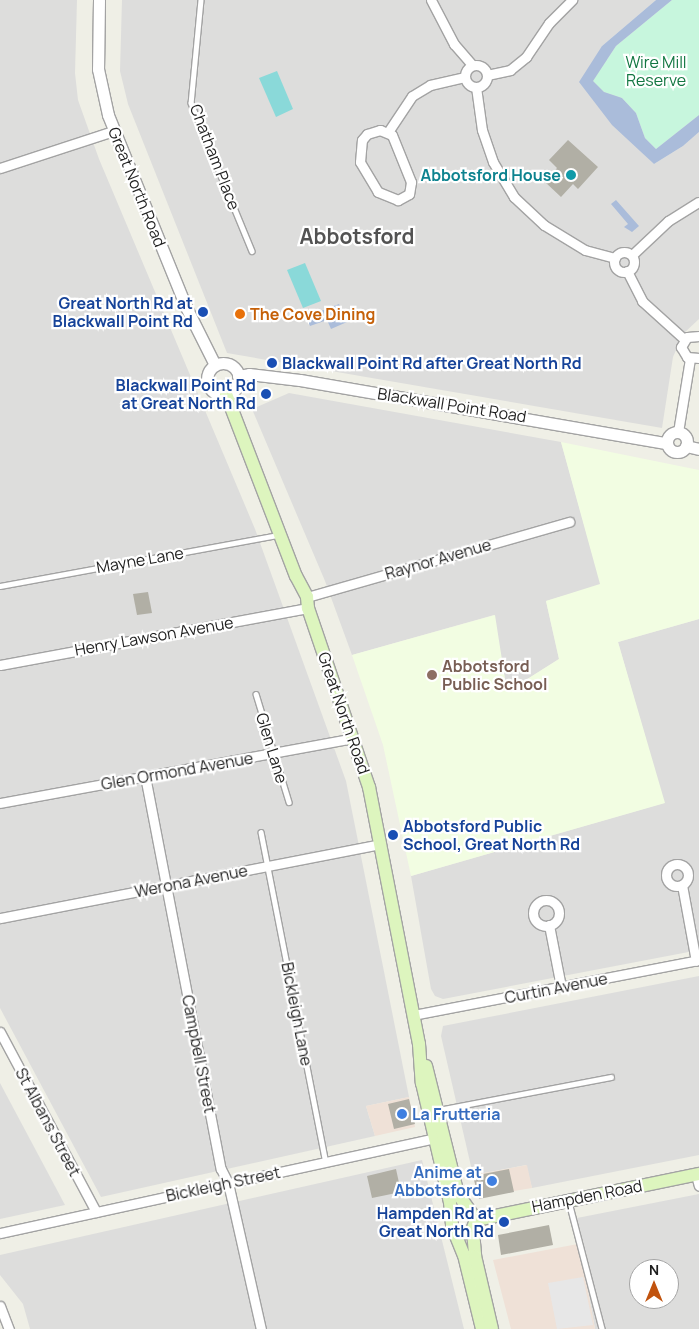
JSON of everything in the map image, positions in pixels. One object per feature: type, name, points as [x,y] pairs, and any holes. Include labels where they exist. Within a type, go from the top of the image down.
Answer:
[{"type":"main road","name":"Great North Road","points":[[226,394],[307,602],[353,738],[381,844],[413,1015],[440,1137],[458,1194],[473,1221],[475,1256],[492,1329]]},
{"type":"main road","name":"Great North Road","points":[[440,1137],[452,1218]]},
{"type":"main road","name":"Hampden Road","points":[[473,1221],[568,1200],[698,1178]]},
{"type":"main road","points":[[456,1233],[467,1235],[473,1221],[460,1212],[452,1218],[452,1226],[456,1233],[482,1329]]},
{"type":"street","name":"Great North Road","points":[[99,0],[98,69],[102,96],[113,131],[186,307],[215,365]]},
{"type":"street","points":[[431,0],[454,44],[472,65],[481,66],[487,75]]},
{"type":"street","points":[[487,75],[510,70],[526,57],[568,1]]},
{"type":"street","points":[[388,132],[412,96],[430,85],[464,77],[472,65]]},
{"type":"street","points":[[464,77],[468,84],[476,87],[483,84],[487,75]]},
{"type":"street","points":[[476,87],[482,130],[493,162],[514,197],[544,225],[585,250],[615,258]]},
{"type":"street","points":[[0,168],[113,131]]},
{"type":"street","points":[[388,132],[411,182],[409,194],[398,200],[378,192],[360,162],[359,150],[368,134],[388,132]]},
{"type":"street","points":[[632,255],[668,221],[699,202]]},
{"type":"street","points":[[615,258],[623,252],[632,255]]},
{"type":"street","points":[[627,271],[634,264],[632,255]]},
{"type":"street","points":[[615,258],[616,267],[627,271],[642,301],[684,339]]},
{"type":"street","points":[[684,339],[691,335],[699,336]]},
{"type":"street","points":[[678,432],[697,358],[682,351],[684,339]]},
{"type":"street","points":[[215,365],[229,365],[238,376],[236,388],[226,394],[216,393],[209,386],[207,376],[215,365]]},
{"type":"street","name":"Blackwall Point Road","points":[[238,376],[249,374],[300,380],[666,443]]},
{"type":"street","points":[[678,432],[686,437],[686,446],[680,452],[674,452],[666,443],[670,434],[678,432]]},
{"type":"street","points":[[686,446],[699,449]]},
{"type":"street","name":"Raynor Avenue","points":[[307,602],[569,522]]},
{"type":"street","name":"Henry Lawson Avenue","points":[[0,664],[307,602]]},
{"type":"street","name":"Glen Ormond Avenue","points":[[0,803],[353,738]]},
{"type":"street","name":"Campbell Street","points":[[145,776],[221,1169],[228,1183],[260,1329]]},
{"type":"street","name":"Werona Avenue","points":[[0,918],[381,844]]},
{"type":"street","points":[[682,885],[697,960]]},
{"type":"street","points":[[549,925],[561,987]]},
{"type":"street","name":"Curtin Avenue","points":[[413,1015],[697,960]]},
{"type":"street","name":"St Albans Street","points":[[0,1032],[96,1212]]},
{"type":"street","name":"Bickleigh Street","points":[[0,1233],[440,1137]]},
{"type":"street","points":[[0,1306],[9,1329]]},
{"type":"lane","name":"Chatham Place","points":[[201,0],[191,103],[252,251]]},
{"type":"lane","name":"Mayne Lane","points":[[0,586],[280,534]]},
{"type":"lane","name":"Glen Lane","points":[[256,694],[289,802]]},
{"type":"lane","name":"Bickleigh Lane","points":[[261,832],[326,1162]]},
{"type":"lane","points":[[434,1111],[611,1077]]},
{"type":"lane","points":[[568,1200],[602,1329]]},
{"type":"shaded area","points":[[0,0],[77,0],[75,73],[78,100],[99,159],[255,529],[346,781],[409,1097],[366,1106],[375,1136],[101,1197],[0,1008]]},
{"type":"shaded area","points":[[122,0],[656,0],[602,46],[640,150],[654,164],[683,146],[699,132],[699,319],[683,334],[673,357],[662,428],[227,353],[128,104],[120,71]]},
{"type":"shaded area","points":[[656,0],[672,0],[616,46],[593,81],[604,92],[622,98],[636,113],[645,138],[656,149],[699,115],[699,132],[683,146],[654,164],[612,125],[579,82],[602,46]]},
{"type":"shaded area","points":[[277,71],[293,109],[276,117],[259,78]]},
{"type":"shaded area","points":[[616,200],[639,226],[632,232],[624,227],[628,224],[611,204]]},
{"type":"shaded area","points":[[305,263],[321,301],[303,308],[287,270]]},
{"type":"shaded area","points":[[339,304],[347,322],[331,329],[327,320],[310,326],[306,317]]},
{"type":"shaded area","points":[[289,393],[561,442],[601,585],[546,601],[559,659],[507,692],[494,615],[352,655],[325,581],[252,409]]},
{"type":"shaded area","name":"Abbotsford Public School","points":[[561,442],[699,470],[699,619],[618,642],[665,803],[411,876],[383,745],[352,655],[495,615],[507,692],[559,659],[546,601],[600,584]]},
{"type":"shaded area","points":[[699,619],[699,950],[443,999],[435,996],[431,989],[411,876],[664,803],[618,642]]},
{"type":"shaded area","points":[[699,976],[699,1155],[532,1188],[526,1165],[473,1175],[441,1036],[443,1026]]},
{"type":"shaded area","points":[[0,1083],[65,1205],[0,1219]]},
{"type":"shaded area","points":[[409,1097],[415,1127],[375,1136],[366,1106]]},
{"type":"shaded area","points":[[422,1160],[464,1329],[30,1329],[23,1304],[0,1275],[0,1255]]},
{"type":"shaded area","points":[[527,1165],[532,1188],[478,1197],[473,1175]]},
{"type":"shaded area","points":[[699,1194],[699,1329],[595,1329],[585,1274],[591,1272],[577,1218]]},
{"type":"shaded area","points":[[583,1243],[591,1272],[585,1274],[595,1329],[511,1329],[493,1260]]},
{"type":"shaded area","points":[[583,1277],[593,1325],[557,1329],[548,1283]]},
{"type":"green space","name":"Wire Mill Reserve","points":[[672,0],[699,0],[699,115],[656,149],[645,138],[636,113],[622,98],[604,92],[593,81],[616,46]]},
{"type":"building","name":"Abbotsford House","points":[[568,140],[598,167],[578,189],[573,184],[561,197],[545,182],[557,168],[549,160]]},
{"type":"building","points":[[148,592],[152,613],[137,615],[133,594]]},
{"type":"building","name":"La Frutteria","points":[[409,1099],[415,1124],[394,1129],[388,1104]]},
{"type":"building","points":[[396,1169],[401,1192],[372,1198],[367,1176]]},
{"type":"building","name":"Anime at Abbotsford","points":[[509,1169],[514,1192],[479,1199],[473,1176]]},
{"type":"building","points":[[549,1225],[553,1245],[501,1255],[498,1235]]},
{"type":"place","name":"Abbotsford House","points":[[571,175]]},
{"type":"place","name":"Great North Rd at Blackwall Point Rd","points":[[203,312]]},
{"type":"place","name":"The Cove Dining","points":[[240,314]]},
{"type":"place","name":"Blackwall Point Rd after Great North Rd","points":[[272,363]]},
{"type":"place","name":"Blackwall Point Rd at Great North Rd","points":[[266,394]]},
{"type":"place","name":"Abbotsford Public School","points":[[432,675]]},
{"type":"place","name":"Abbotsford Public School, Great North Rd","points":[[393,835]]},
{"type":"place","name":"La Frutteria","points":[[402,1114]]},
{"type":"place","name":"Anime at Abbotsford","points":[[492,1181]]},
{"type":"place","name":"Hampden Rd at Great North Rd","points":[[504,1222]]},
{"type":"district","name":"Abbotsford","points":[[357,236]]}]
